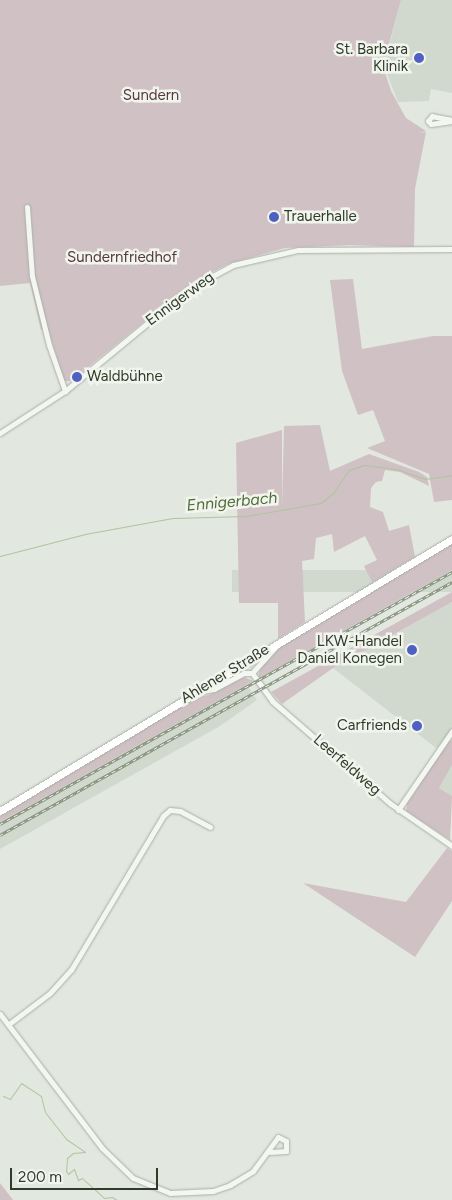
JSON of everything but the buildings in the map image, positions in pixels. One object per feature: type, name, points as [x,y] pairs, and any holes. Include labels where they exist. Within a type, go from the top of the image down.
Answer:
[{"type":"main road","name":"Ahlener Straße","points":[[0,811],[452,539]]},
{"type":"street","points":[[27,207],[32,276],[49,345],[65,391]]},
{"type":"street","name":"Ennigerweg","points":[[0,433],[65,391],[174,299],[212,274],[234,264],[270,255],[317,249],[452,249]]},
{"type":"street","points":[[197,691],[214,689],[244,673],[252,673],[280,641]]},
{"type":"street","name":"Leerfeldweg","points":[[252,673],[272,701],[398,810],[452,846]]},
{"type":"street","points":[[398,810],[451,734]]},
{"type":"street","points":[[10,1024],[50,993],[81,956],[163,816],[170,810],[180,811],[210,827]]},
{"type":"street","points":[[0,1014],[10,1024],[102,1148],[122,1170],[145,1184],[176,1193],[213,1191],[248,1175],[270,1152]]},
{"type":"shaded area","name":"St. Barbara Klinik","points":[[401,0],[452,0],[452,93],[431,89],[429,101],[398,102],[384,66]]},
{"type":"shaded area","points":[[232,570],[452,570],[452,592],[232,592]]},
{"type":"shaded area","points":[[452,602],[452,742],[447,740],[436,748],[333,668]]},
{"type":"shaded area","points":[[246,684],[257,700],[220,726],[0,849],[0,821]]},
{"type":"shaded area","points":[[452,765],[452,796],[439,788]]},
{"type":"green space","points":[[0,0],[401,0],[383,66],[391,91],[406,118],[426,131],[418,133],[426,132],[415,189],[414,247],[350,245],[285,248],[228,264],[194,281],[71,381],[64,381],[48,329],[41,330],[30,283],[0,286]]},
{"type":"green space","points":[[353,279],[362,349],[433,336],[452,336],[452,500],[434,502],[429,474],[367,448],[385,441],[373,410],[358,415],[342,371],[330,280]]},
{"type":"green space","points":[[320,425],[330,471],[369,454],[419,472],[427,477],[429,486],[400,472],[385,470],[382,481],[376,482],[371,488],[370,507],[383,512],[389,531],[409,525],[415,557],[372,582],[364,566],[377,560],[365,536],[334,552],[332,534],[316,538],[314,559],[302,561],[305,622],[278,639],[278,603],[239,603],[236,443],[282,430],[282,507],[284,426]]},
{"type":"green space","points":[[452,543],[452,570],[258,679],[260,668],[285,642]]},
{"type":"green space","points":[[452,592],[452,602],[333,668],[282,704],[271,692]]},
{"type":"green space","points":[[244,677],[253,681],[0,822],[0,815],[126,739],[197,697],[209,695]]},
{"type":"green space","points":[[448,740],[452,742],[452,765],[439,788],[452,796],[450,840],[406,811],[407,804]]},
{"type":"green space","points":[[447,848],[452,851],[452,901],[415,957],[303,883],[406,902]]},
{"type":"green space","points":[[0,1183],[13,1200],[0,1200]]},
{"type":"waterway","name":"Ennigerbach","points":[[0,556],[85,534],[173,518],[246,516],[321,503],[334,492],[349,470],[364,465],[396,469],[425,479],[452,475]]},
{"type":"waterway","points":[[3,1096],[10,1099],[21,1083],[41,1096],[45,1112],[66,1139],[85,1152],[73,1153],[67,1158],[66,1171],[68,1174],[74,1169],[78,1180],[82,1178],[104,1198],[112,1197],[117,1200]]},
{"type":"railway","points":[[0,824],[452,572]]},
{"type":"railway","points":[[0,835],[452,582]]},
{"type":"place","name":"St. Barbara Klinik","points":[[419,58]]},
{"type":"place","name":"Trauerhalle","points":[[274,217]]},
{"type":"place","name":"Waldbühne","points":[[77,377]]},
{"type":"place","name":"LKW-Handel Daniel Konegen","points":[[412,650]]},
{"type":"place","name":"Carfriends","points":[[417,726]]},
{"type":"park label","name":"Sundern","points":[[151,96]]},
{"type":"park label","name":"Sundernfriedhof","points":[[122,258]]}]
